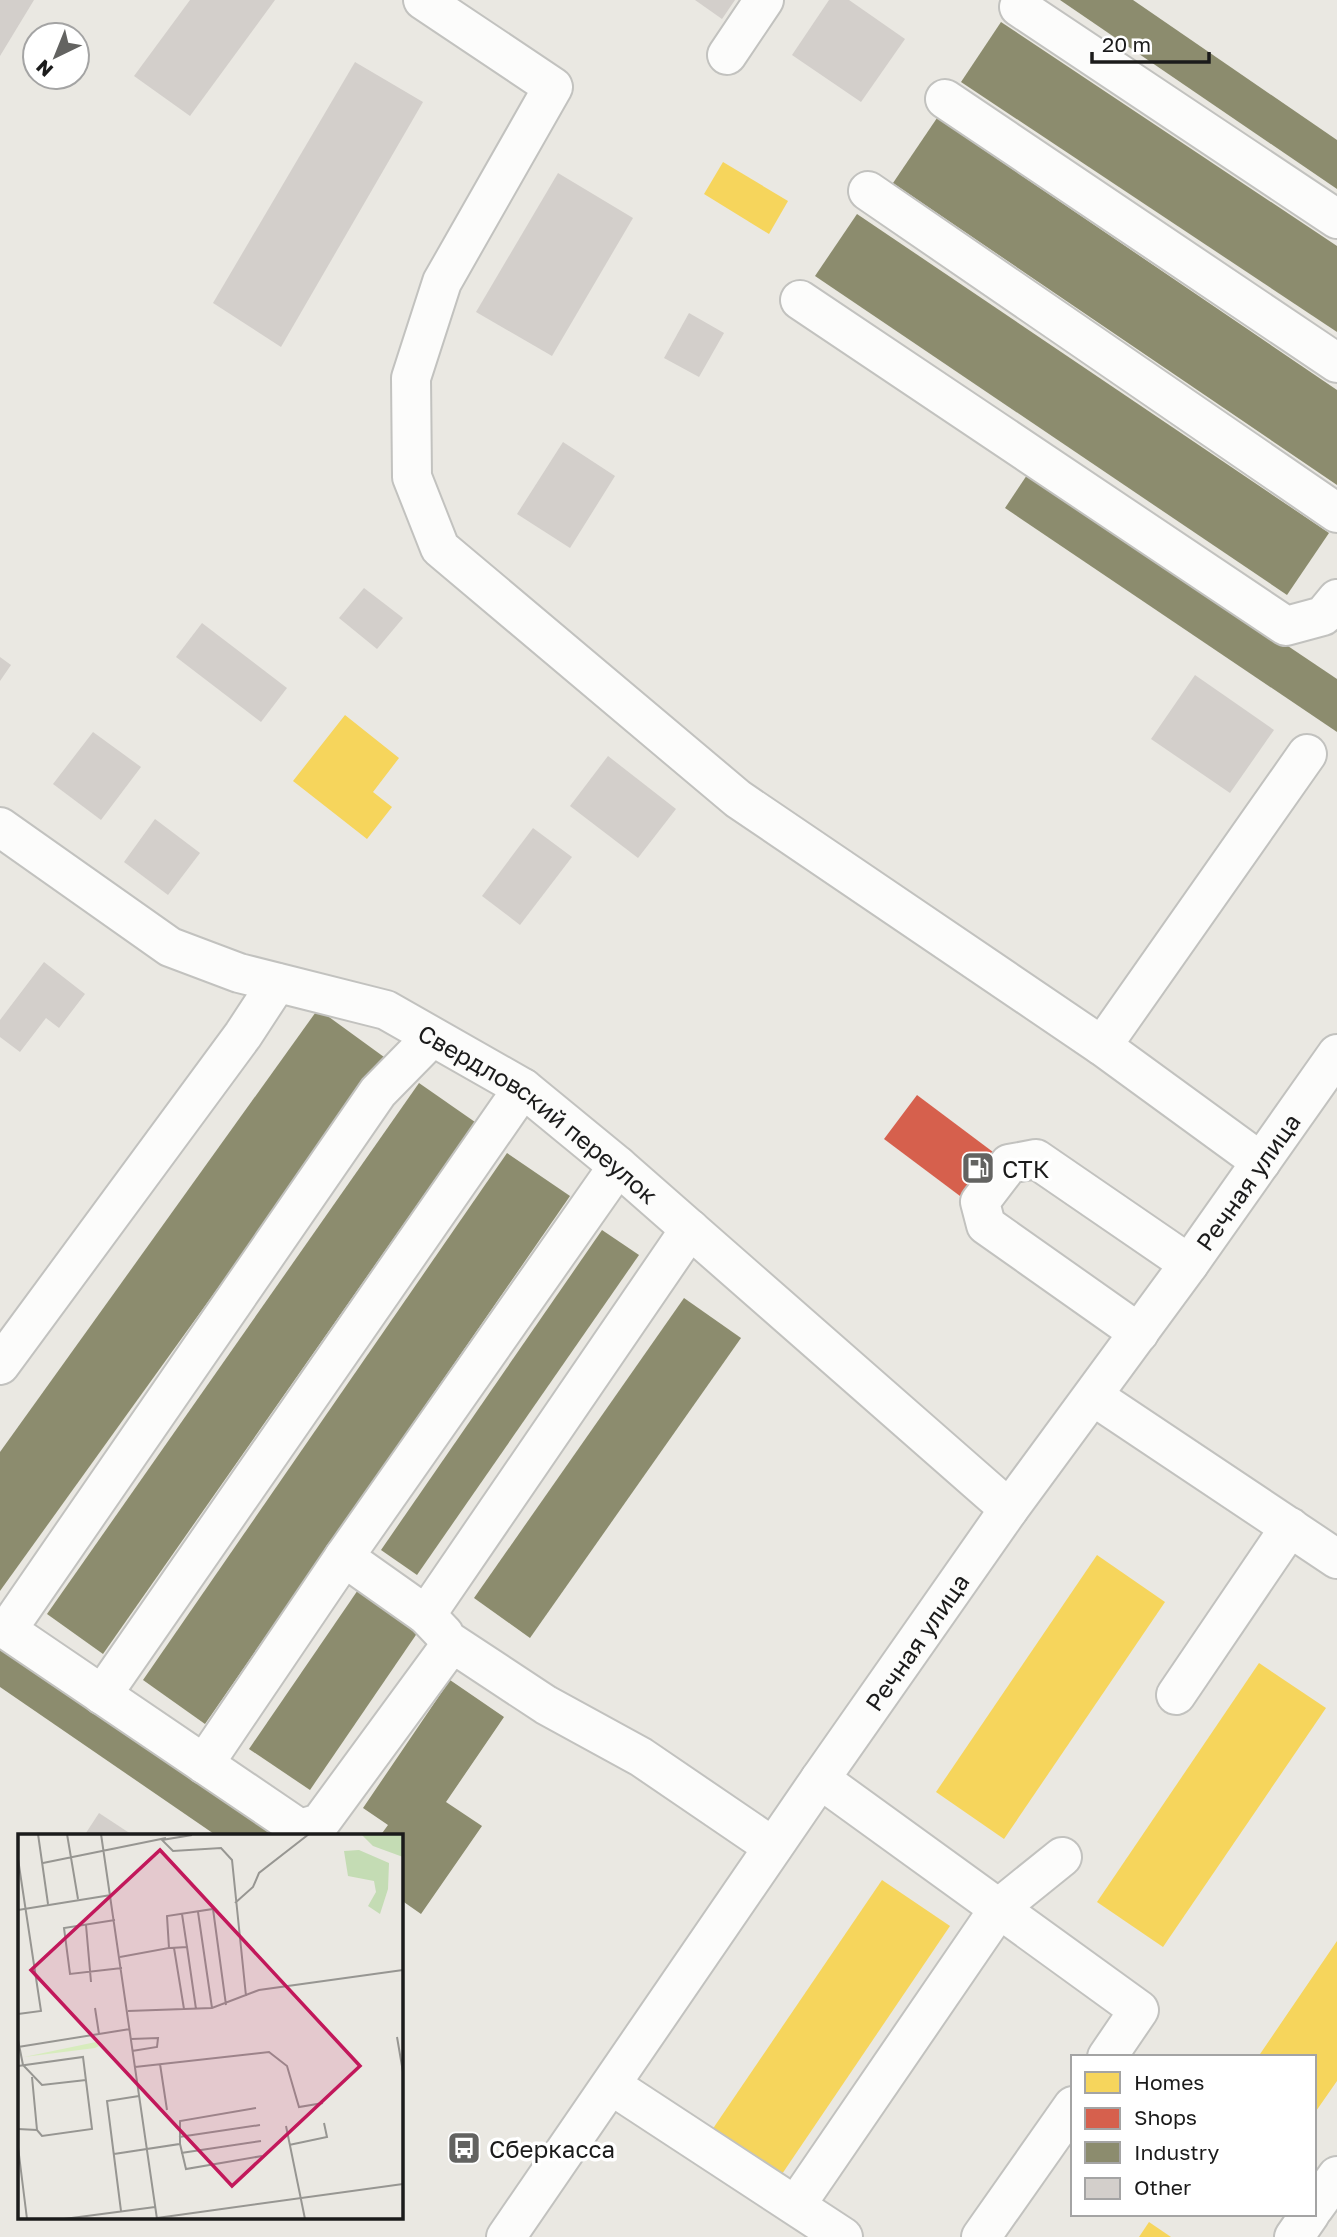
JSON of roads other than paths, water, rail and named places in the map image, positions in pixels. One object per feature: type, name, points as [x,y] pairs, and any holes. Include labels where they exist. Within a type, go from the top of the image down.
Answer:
[{"type":"street","points":[[423,0],[553,86],[442,282],[411,378],[412,477],[440,548],[738,799],[1102,1046],[1261,1162]]},
{"type":"street","points":[[727,55],[764,0]]},
{"type":"street","points":[[1019,7],[1337,219]]},
{"type":"street","points":[[945,99],[1337,363]]},
{"type":"street","points":[[868,191],[1337,513]]},
{"type":"street","points":[[800,300],[1286,626],[1324,616],[1337,599]]},
{"type":"street","points":[[1102,1046],[1307,754]]},
{"type":"street","name":"Свердловский переулок","points":[[0,827],[170,947],[239,973],[386,1010],[523,1088],[618,1166],[1010,1509]]},
{"type":"street","points":[[0,1365],[243,1035],[277,983]]},
{"type":"street","points":[[432,1037],[378,1092],[7,1630],[300,1829],[320,1823],[452,1643]]},
{"type":"street","name":"Речная улица","points":[[506,2237],[820,1779],[1337,1054]]},
{"type":"street","points":[[102,1695],[523,1088]]},
{"type":"street","points":[[1139,1333],[986,1225],[980,1202],[1009,1164],[1036,1159],[1189,1264]]},
{"type":"street","points":[[204,1764],[344,1557],[618,1166]]},
{"type":"street","points":[[426,1615],[690,1229]]},
{"type":"street","points":[[1094,1396],[1337,1559]]},
{"type":"street","points":[[1176,1695],[1290,1527]]},
{"type":"street","points":[[344,1557],[426,1615],[452,1643],[546,1705],[641,1758],[773,1847]]},
{"type":"street","points":[[820,1779],[1139,2010],[1108,2055]]},
{"type":"street","points":[[796,2205],[1000,1908],[1062,1857]]},
{"type":"street","points":[[611,2085],[844,2237]]},
{"type":"street","points":[[981,2237],[1071,2109]]},
{"type":"street","points":[[1316,2205],[1337,2176]]},
{"type":"street","points":[[1294,2237],[1309,2216]]},
{"type":"place","name":"СТК","points":[[978,1168]]},
{"type":"place","name":"Сберкасса","points":[[464,2148]]}]
